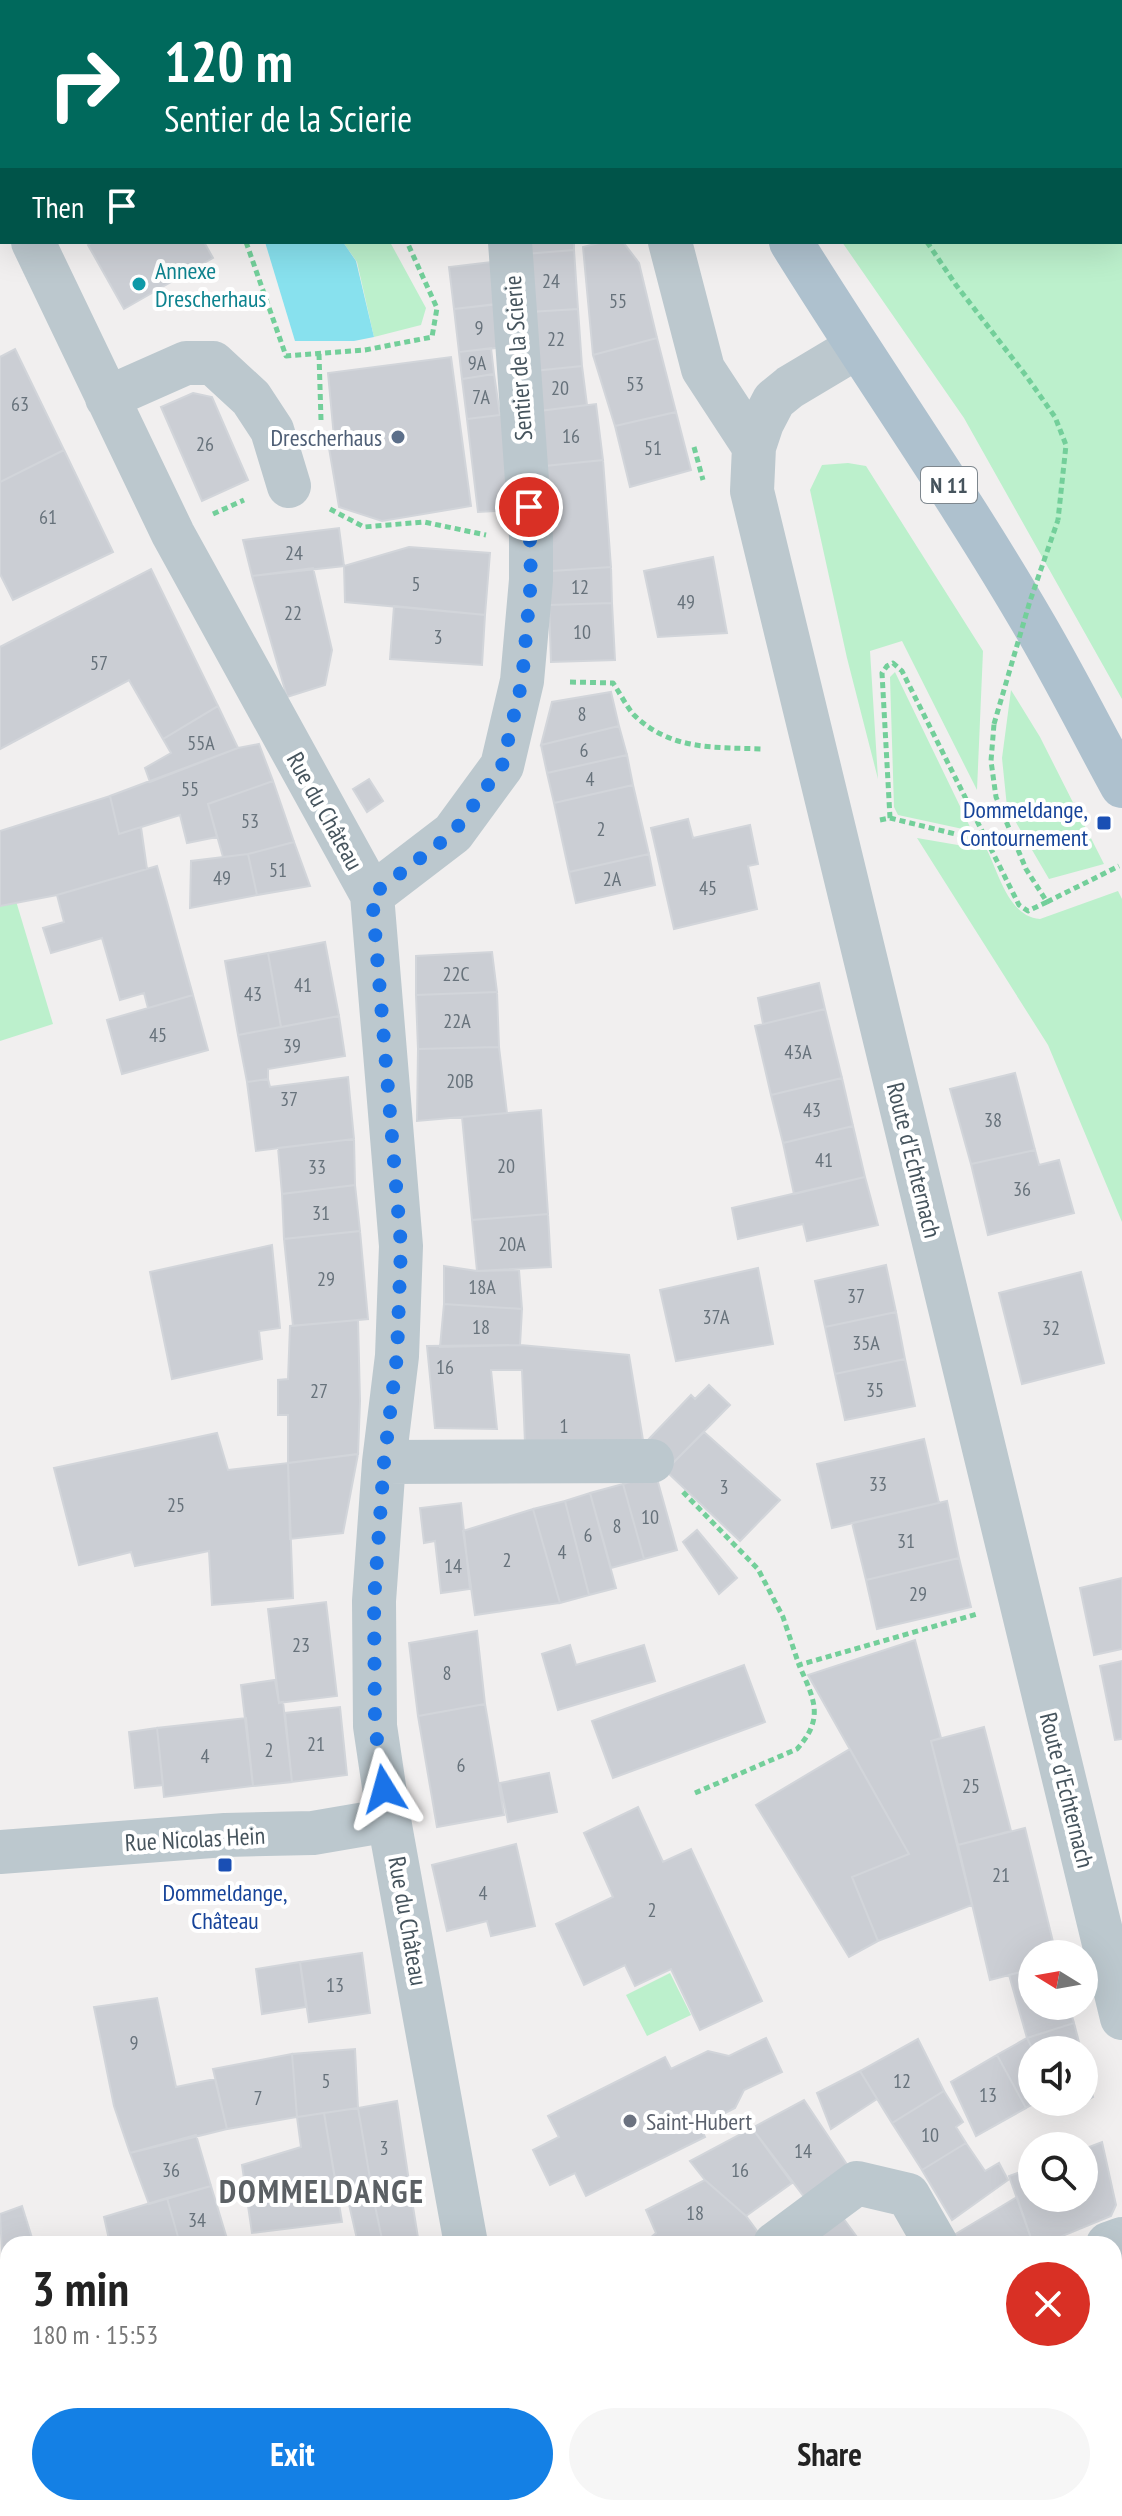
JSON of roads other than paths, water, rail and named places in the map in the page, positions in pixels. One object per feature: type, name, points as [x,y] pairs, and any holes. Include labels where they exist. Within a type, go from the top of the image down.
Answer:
[{"type":"main road","name":"N 11","points":[[792,244],[944,477],[1035,626],[1122,786]]},
{"type":"street","name":"Rue du Château","points":[[34,244],[173,534],[372,895],[401,1246],[397,1356],[384,1462],[374,1601],[375,1726],[389,1820],[465,2236]]},
{"type":"street","name":"Sentier de la Scierie","points":[[372,895],[453,833],[502,766],[522,681],[531,580],[531,537],[510,244]]},
{"type":"street","points":[[665,246],[703,369],[754,447]]},
{"type":"street","name":"Route d'Echternach","points":[[857,347],[774,400],[754,447],[752,491],[1122,2018]]},
{"type":"street","points":[[107,398],[186,363],[213,363],[251,398],[272,430],[289,486]]},
{"type":"street","points":[[384,1462],[652,1461]]},
{"type":"street","name":"Rue Nicolas Hein","points":[[0,1852],[225,1835],[313,1833],[389,1820]]},
{"type":"street","points":[[786,2236],[857,2183],[908,2195],[931,2236]]},
{"type":"water","points":[[266,244],[344,244],[356,261],[374,337],[354,341],[295,341]]},
{"type":"place","name":"Annexe Drescherhaus","points":[[139,284]]},
{"type":"place","name":"Drescherhaus","points":[[398,437]]},
{"type":"place","name":"Dommeldange, Contournement","points":[[1104,823]]},
{"type":"place","name":"Dommeldange, Château","points":[[225,1865]]},
{"type":"place","name":"Saint-Hubert","points":[[630,2121]]},
{"type":"district","name":"DOMMELDANGE","points":[[322,2191]]}]
